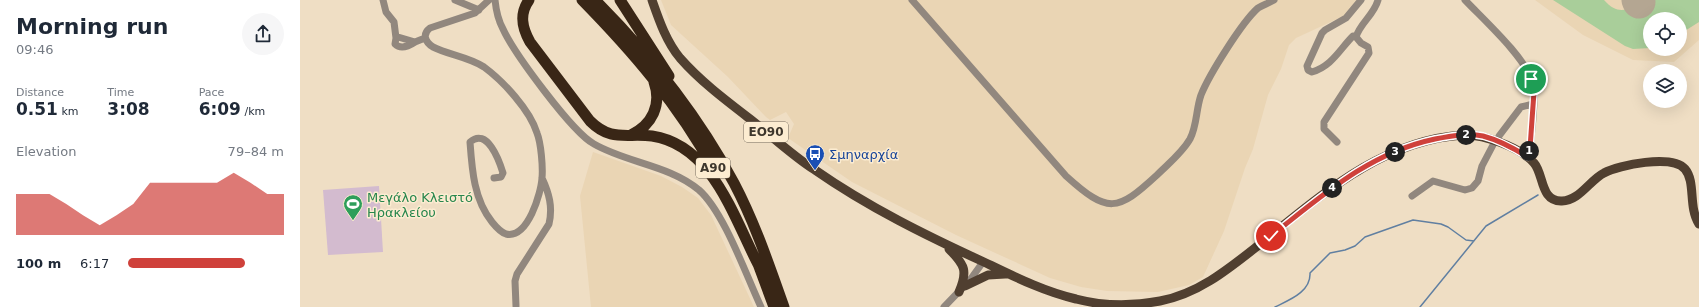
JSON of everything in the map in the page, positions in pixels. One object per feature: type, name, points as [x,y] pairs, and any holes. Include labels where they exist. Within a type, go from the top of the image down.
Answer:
[{"type":"highway","points":[[529,0],[522,18],[524,31],[530,42],[598,129],[608,134],[652,136],[668,140],[700,160],[718,185],[760,266]]},
{"type":"highway","name":"Α90","points":[[582,0],[652,77],[677,111],[710,163],[728,196],[760,266],[774,307]]},
{"type":"highway","name":"Α90","points":[[595,0],[641,50],[690,111],[720,157],[750,216],[784,307]]},
{"type":"highway","points":[[620,0],[665,69],[690,111]]},
{"type":"highway","points":[[631,136],[642,130],[654,114],[657,104],[657,94],[652,77]]},
{"type":"main road","name":"ΕΟ90","points":[[652,0],[668,40],[678,55],[700,78],[827,178],[875,207],[944,244],[1060,295],[1086,302],[1125,304],[1167,300],[1195,290],[1214,279],[1346,178],[1367,164],[1391,153],[1432,140],[1469,135],[1492,139],[1528,157],[1537,167],[1547,195],[1553,200],[1561,202],[1573,197],[1598,176],[1618,167],[1655,162],[1675,162],[1682,166],[1688,173],[1693,211],[1699,224]]},
{"type":"main road","points":[[944,244],[960,260],[965,269],[962,289]]},
{"type":"main road","points":[[962,289],[988,275],[1008,273]]},
{"type":"street","points":[[383,0],[386,12],[394,22],[396,38],[402,37],[415,42],[426,38]]},
{"type":"street","points":[[455,0],[479,10]]},
{"type":"street","points":[[489,0],[479,10],[471,15],[430,28],[426,32],[426,38],[428,43],[433,47],[483,67],[501,82],[523,107],[537,132],[542,178],[549,194],[551,216],[548,224],[517,274],[515,280],[516,306]]},
{"type":"street","points":[[495,0],[500,23],[513,48],[564,115],[583,136],[599,147],[680,178],[699,190],[710,202],[724,226],[761,307]]},
{"type":"street","points":[[912,0],[1066,176],[1094,199],[1111,204],[1119,204],[1134,196],[1184,148],[1192,133],[1204,89],[1230,44],[1259,8],[1274,0]]},
{"type":"street","points":[[1361,0],[1346,18],[1322,33],[1307,66],[1308,70],[1312,72],[1322,69],[1336,57],[1353,36],[1356,36],[1374,10],[1378,0]]},
{"type":"street","points":[[1465,0],[1515,54],[1534,84],[1530,148],[1528,157]]},
{"type":"street","points":[[1337,142],[1326,132],[1323,125],[1327,116],[1369,53],[1368,47],[1358,41],[1356,36]]},
{"type":"street","points":[[1499,136],[1521,107],[1533,104]]},
{"type":"street","points":[[494,178],[501,177],[503,173],[488,141],[480,138],[474,138],[470,142],[472,171],[483,212],[497,229],[506,234],[513,233],[525,227],[537,201],[542,178]]},
{"type":"street","points":[[1412,196],[1433,181],[1465,190],[1472,188],[1478,181],[1482,166],[1493,145]]},
{"type":"street","points":[[944,307],[962,289],[983,262]]},
{"type":"shaded area","points":[[661,0],[1358,0],[1348,14],[1296,38],[1289,45],[1281,69],[1268,95],[1253,149],[1245,168],[1224,231],[1203,277],[1189,285],[1158,292],[1107,291],[1081,287],[1050,278],[956,235],[852,182],[788,138],[794,124],[786,112],[770,120],[766,117],[728,77],[671,25]]},
{"type":"shaded area","points":[[1535,0],[1699,0],[1699,40],[1687,51],[1687,12],[1643,12],[1643,56],[1681,56],[1674,62],[1633,60],[1583,35]]},
{"type":"shaded area","points":[[593,152],[661,176],[682,187],[698,198],[711,215],[754,307],[591,307],[580,196]]},
{"type":"green space","points":[[1553,0],[1604,0],[1610,6],[1621,10],[1631,8],[1649,0],[1699,0],[1699,22],[1687,30],[1687,12],[1643,12],[1643,48],[1633,49],[1625,46]]},
{"type":"building","name":"Μεγάλο Κλειστό Ηρακλείου","points":[[379,186],[383,252],[328,255],[323,190]]},
{"type":"waterway","points":[[1420,307],[1486,226],[1538,195]]},
{"type":"waterway","points":[[1275,307],[1303,290],[1307,285],[1310,273],[1330,253],[1345,250],[1355,246],[1365,237],[1413,220],[1441,224],[1448,227],[1466,240],[1474,241]]},
{"type":"place","name":"Σμηναρχία","points":[[815,171]]},
{"type":"place","name":"Μεγάλο Κλειστό Ηρακλείου","points":[[353,221]]},
{"type":"route","points":[[1271,236],[1362,167],[1374,160],[1398,150],[1420,143],[1445,137],[1474,135],[1492,139],[1528,157],[1534,92],[1534,84],[1531,79]]}]
